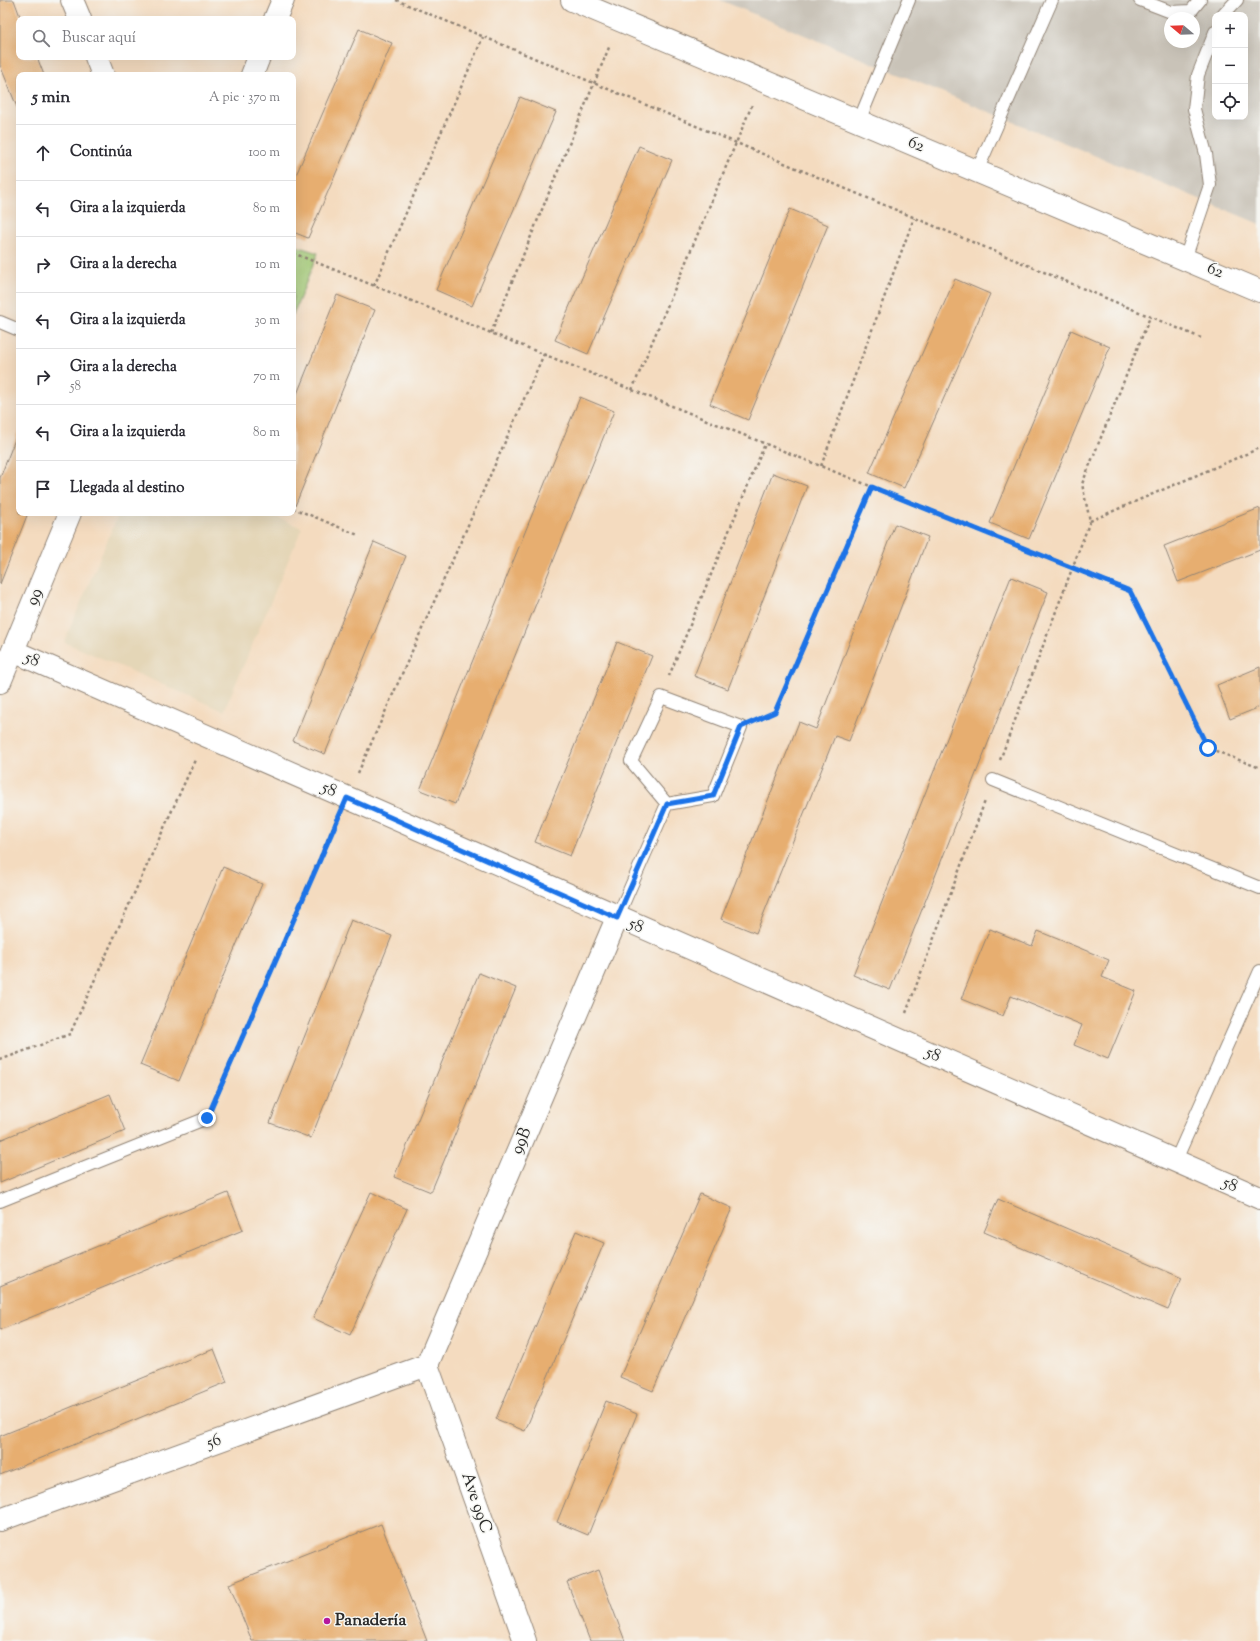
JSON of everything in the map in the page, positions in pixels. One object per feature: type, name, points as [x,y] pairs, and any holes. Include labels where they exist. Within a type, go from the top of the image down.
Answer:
[{"type":"street","points":[[72,0],[79,16]]},
{"type":"street","points":[[276,16],[283,0]]},
{"type":"street","name":"62","points":[[572,0],[1260,291]]},
{"type":"street","points":[[97,60],[102,72]]},
{"type":"street","points":[[253,72],[258,60]]},
{"type":"street","name":"99","points":[[0,682],[69,516]]},
{"type":"street","name":"58","points":[[13,651],[617,918],[897,1038],[1175,1162],[1260,1198]]},
{"type":"street","name":"99B","points":[[427,1365],[617,918]]},
{"type":"street","name":"56","points":[[0,1520],[427,1365]]},
{"type":"street","name":"Ave 99C","points":[[427,1365],[525,1641]]},
{"type":"lane","points":[[860,121],[909,0]]},
{"type":"lane","points":[[977,171],[1052,0]]},
{"type":"lane","points":[[1140,0],[1171,12],[1192,11],[1200,0]]},
{"type":"lane","points":[[1226,12],[1237,0]]},
{"type":"lane","points":[[1185,259],[1210,185],[1206,154],[1194,109],[1198,75],[1212,40]]},
{"type":"lane","points":[[0,322],[16,329]]},
{"type":"lane","points":[[661,697],[741,727],[713,796],[667,804],[632,761],[661,697]]},
{"type":"lane","points":[[993,780],[1260,888]]},
{"type":"lane","points":[[617,918],[667,804]]},
{"type":"lane","points":[[1175,1162],[1260,971]]},
{"type":"lane","points":[[0,1201],[207,1118]]},
{"type":"path","points":[[396,0],[1201,338]]},
{"type":"path","points":[[491,333],[620,20]]},
{"type":"path","points":[[374,286],[483,36]]},
{"type":"path","points":[[632,390],[762,80]]},
{"type":"path","points":[[820,466],[914,218]]},
{"type":"path","points":[[296,254],[1130,591],[1208,748],[1260,768]]},
{"type":"path","points":[[897,1038],[1090,521],[1082,484],[1150,317]]},
{"type":"path","points":[[207,1118],[544,354]]},
{"type":"path","points":[[661,697],[766,444]]},
{"type":"path","points":[[1090,521],[1260,448]]},
{"type":"path","points":[[741,727],[775,712],[872,487]]},
{"type":"path","points":[[296,509],[358,535]]},
{"type":"path","points":[[0,1060],[70,1034],[206,736]]},
{"type":"shaded area","points":[[720,0],[1260,0],[1260,224]]},
{"type":"shaded area","points":[[118,516],[274,516],[302,528],[224,711],[64,642]]},
{"type":"green space","points":[[296,246],[318,253],[296,308]]},
{"type":"building","points":[[0,0],[14,0],[20,16],[16,16],[16,60],[38,60],[43,72],[16,72],[16,105],[0,65]]},
{"type":"building","points":[[359,29],[392,43],[308,238],[296,233],[296,175]]},
{"type":"building","points":[[520,97],[556,112],[472,306],[436,290]]},
{"type":"building","points":[[639,146],[672,160],[588,354],[555,340]]},
{"type":"building","points":[[790,209],[828,225],[748,420],[710,404]]},
{"type":"building","points":[[955,279],[990,294],[904,488],[869,473]]},
{"type":"building","points":[[337,295],[375,310],[296,504],[296,397]]},
{"type":"building","points":[[1071,330],[1110,347],[1029,539],[990,523]]},
{"type":"building","points":[[580,397],[614,411],[455,804],[420,790]]},
{"type":"building","points":[[16,437],[16,516],[27,516],[0,584],[0,478]]},
{"type":"building","points":[[773,473],[807,486],[728,689],[694,676]]},
{"type":"building","points":[[1260,508],[1260,550],[1178,582],[1164,546]]},
{"type":"building","points":[[895,524],[928,537],[849,741],[835,736],[756,933],[721,919],[799,722],[816,729]]},
{"type":"building","points":[[374,542],[406,556],[325,754],[293,741]]},
{"type":"building","points":[[1011,577],[1048,592],[890,990],[853,975]]},
{"type":"building","points":[[617,642],[652,656],[570,856],[535,842]]},
{"type":"building","points":[[1260,667],[1260,707],[1230,719],[1217,685]]},
{"type":"building","points":[[223,867],[262,884],[179,1081],[140,1065]]},
{"type":"building","points":[[351,920],[392,936],[311,1138],[270,1123]]},
{"type":"building","points":[[990,929],[1032,946],[1038,931],[1109,960],[1102,977],[1136,991],[1108,1059],[1074,1045],[1082,1025],[1011,996],[1003,1016],[961,999]]},
{"type":"building","points":[[479,973],[516,988],[431,1192],[394,1177]]},
{"type":"building","points":[[110,1094],[125,1131],[0,1183],[0,1140]]},
{"type":"building","points":[[371,1192],[407,1209],[350,1335],[313,1318]]},
{"type":"building","points":[[228,1193],[243,1230],[0,1330],[0,1286]]},
{"type":"building","points":[[700,1194],[732,1208],[653,1391],[620,1377]]},
{"type":"building","points":[[998,1199],[1182,1278],[1168,1310],[984,1232]]},
{"type":"building","points":[[576,1231],[604,1243],[525,1431],[496,1419]]},
{"type":"building","points":[[214,1349],[227,1382],[0,1475],[0,1436]]},
{"type":"building","points":[[606,1401],[637,1414],[588,1535],[557,1522]]},
{"type":"building","points":[[381,1524],[427,1641],[252,1641],[229,1584]]},
{"type":"building","points":[[598,1570],[625,1641],[590,1641],[567,1582]]},
{"type":"place","name":"Panadería","points":[[327,1621]]},
{"type":"route","points":[[207,1118],[347,798],[617,918],[667,804],[713,796],[741,727],[775,712],[872,487],[1130,591],[1208,748]]}]
